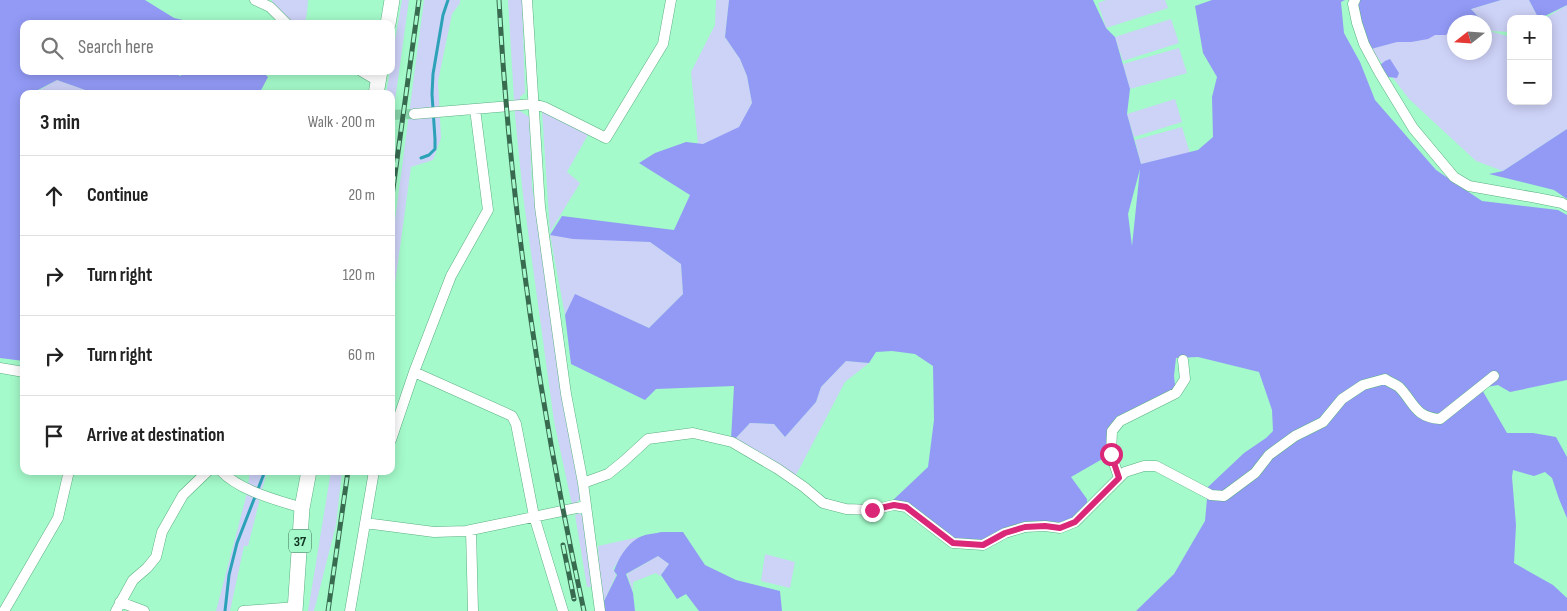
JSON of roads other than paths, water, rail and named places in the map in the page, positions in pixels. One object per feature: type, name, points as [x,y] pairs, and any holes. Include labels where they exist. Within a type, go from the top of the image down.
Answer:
[{"type":"main road","points":[[389,20],[392,0]]},
{"type":"main road","name":"37","points":[[296,609],[302,508],[308,475]]},
{"type":"street","points":[[255,0],[270,7],[283,20]]},
{"type":"street","points":[[527,0],[540,207],[566,394],[583,482],[600,611]]},
{"type":"street","points":[[419,114],[533,104],[544,107],[606,138],[663,44],[671,0]]},
{"type":"street","points":[[1355,0],[1353,4],[1364,44],[1379,72],[1413,128],[1454,177],[1469,186],[1554,201],[1567,206]]},
{"type":"street","points":[[367,75],[378,82]]},
{"type":"street","points":[[395,428],[414,372],[451,276],[488,210],[475,109]]},
{"type":"street","points":[[1119,478],[1111,454],[1112,431],[1120,421],[1176,393],[1185,379],[1183,360]]},
{"type":"street","points":[[0,368],[20,371]]},
{"type":"street","points":[[414,372],[512,416],[516,424],[534,516],[563,611]]},
{"type":"street","points":[[583,482],[608,474],[648,438],[693,433],[732,442],[798,482],[823,503],[846,509],[872,510],[894,505],[906,507],[953,543],[983,545],[1005,533],[1025,527],[1045,526],[1060,528],[1075,522],[1125,472],[1144,466],[1156,466],[1211,495],[1224,496],[1255,473],[1269,456],[1295,436],[1323,422],[1342,399],[1363,385],[1385,379],[1399,387],[1415,409],[1430,418],[1440,419],[1494,376]]},
{"type":"street","points":[[4,611],[58,518],[68,475]]},
{"type":"street","points":[[144,611],[118,606],[133,580],[156,557],[162,532],[183,495],[204,475]]},
{"type":"street","points":[[226,475],[232,480],[263,495],[302,508]]},
{"type":"street","points":[[350,611],[373,475]]},
{"type":"street","points":[[365,524],[434,532],[471,530],[586,506]]},
{"type":"street","points":[[471,530],[473,611]]},
{"type":"street","points":[[244,611],[296,609]]},
{"type":"waterway","points":[[421,158],[429,155],[435,149],[432,94],[433,74],[443,15],[448,0]]},
{"type":"waterway","points":[[225,611],[229,575],[237,543],[263,475]]},
{"type":"tunnel","points":[[395,115],[414,114]]},
{"type":"railway","points":[[395,174],[419,0]]},
{"type":"railway","points":[[499,0],[511,154],[529,307],[554,460],[584,611]]},
{"type":"railway","points":[[328,611],[347,475]]},
{"type":"railway","points":[[563,545],[574,599]]}]
